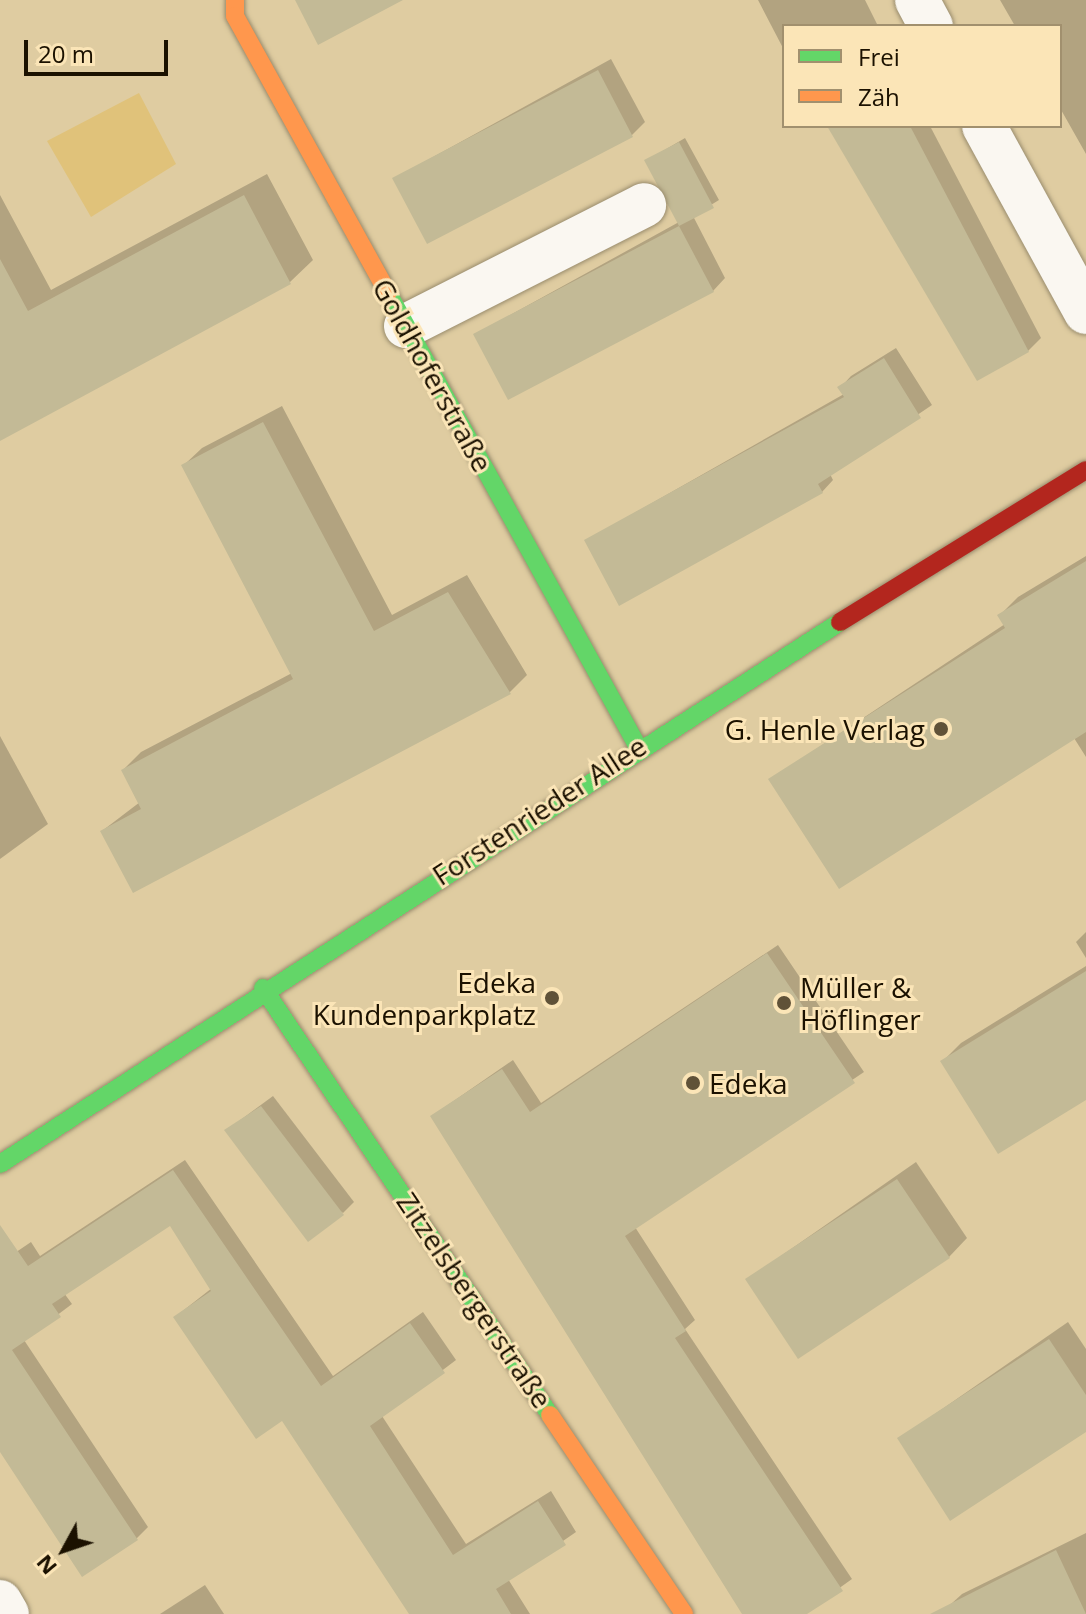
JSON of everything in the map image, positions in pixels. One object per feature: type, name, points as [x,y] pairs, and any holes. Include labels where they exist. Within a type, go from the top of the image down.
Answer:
[{"type":"street","name":"Goldhoferstraße","points":[[235,0],[235,16],[638,747]]},
{"type":"street","points":[[917,0],[930,24]]},
{"type":"street","points":[[985,128],[1086,312]]},
{"type":"street","points":[[406,326],[644,205]]},
{"type":"street","name":"Forstenrieder Allee","points":[[0,1164],[263,988],[638,747],[1086,470]]},
{"type":"street","name":"Zitzelsbergerstraße","points":[[263,988],[684,1614]]},
{"type":"street","points":[[0,1602],[7,1614]]},
{"type":"shaded area","points":[[139,93],[176,164],[91,217],[47,141]]},
{"type":"building","points":[[295,0],[403,0],[318,45]]},
{"type":"building","points":[[598,70],[633,137],[427,244],[392,178]]},
{"type":"building","points":[[828,128],[911,128],[1029,352],[977,381]]},
{"type":"building","points":[[679,142],[714,208],[679,226],[644,160]]},
{"type":"building","points":[[244,195],[291,284],[0,441],[0,259],[28,311]]},
{"type":"building","points":[[679,226],[714,292],[508,400],[473,334]]},
{"type":"building","points":[[884,358],[921,418],[818,484],[823,493],[619,606],[584,540],[844,397],[837,387]]},
{"type":"building","points":[[263,422],[374,631],[448,592],[511,694],[133,893],[100,831],[141,809],[121,770],[293,679],[181,465]]},
{"type":"building","points":[[1086,561],[1086,732],[839,889],[768,779],[1005,628],[997,615]]},
{"type":"building","points":[[767,953],[855,1083],[625,1236],[686,1331],[675,1338],[843,1591],[807,1614],[742,1614],[430,1116],[502,1069],[530,1112]]},
{"type":"building","points":[[1086,971],[1086,1100],[998,1154],[940,1061]]},
{"type":"building","points":[[261,1106],[344,1215],[308,1242],[224,1130]]},
{"type":"building","points":[[173,1170],[321,1386],[410,1323],[445,1373],[370,1426],[453,1555],[538,1501],[566,1545],[496,1589],[511,1614],[409,1614],[282,1421],[256,1439],[173,1317],[211,1291],[170,1226],[52,1304],[61,1317],[12,1350],[138,1540],[82,1577],[0,1452],[0,1225],[28,1266]]},
{"type":"building","points":[[897,1179],[950,1258],[798,1359],[745,1279]]},
{"type":"building","points":[[1049,1339],[1086,1395],[1086,1432],[950,1521],[897,1438]]},
{"type":"building","points":[[1056,1550],[1086,1614],[930,1614],[1007,1575]]},
{"type":"traffic: fast","points":[[388,293],[638,747]]},
{"type":"traffic: fast","points":[[0,1164],[840,622]]},
{"type":"traffic: fast","points":[[263,988],[550,1415]]},
{"type":"traffic: slow","points":[[235,0],[235,16],[388,293]]},
{"type":"traffic: slow","points":[[550,1415],[684,1614]]},
{"type":"traffic: jam","points":[[840,622],[1086,470]]},
{"type":"place","name":"G. Henle Verlag","points":[[941,729]]},
{"type":"place","name":"Edeka Kundenparkplatz","points":[[552,998]]},
{"type":"place","name":"Müller & Höflinger","points":[[784,1003]]},
{"type":"place","name":"Edeka","points":[[693,1083]]}]
